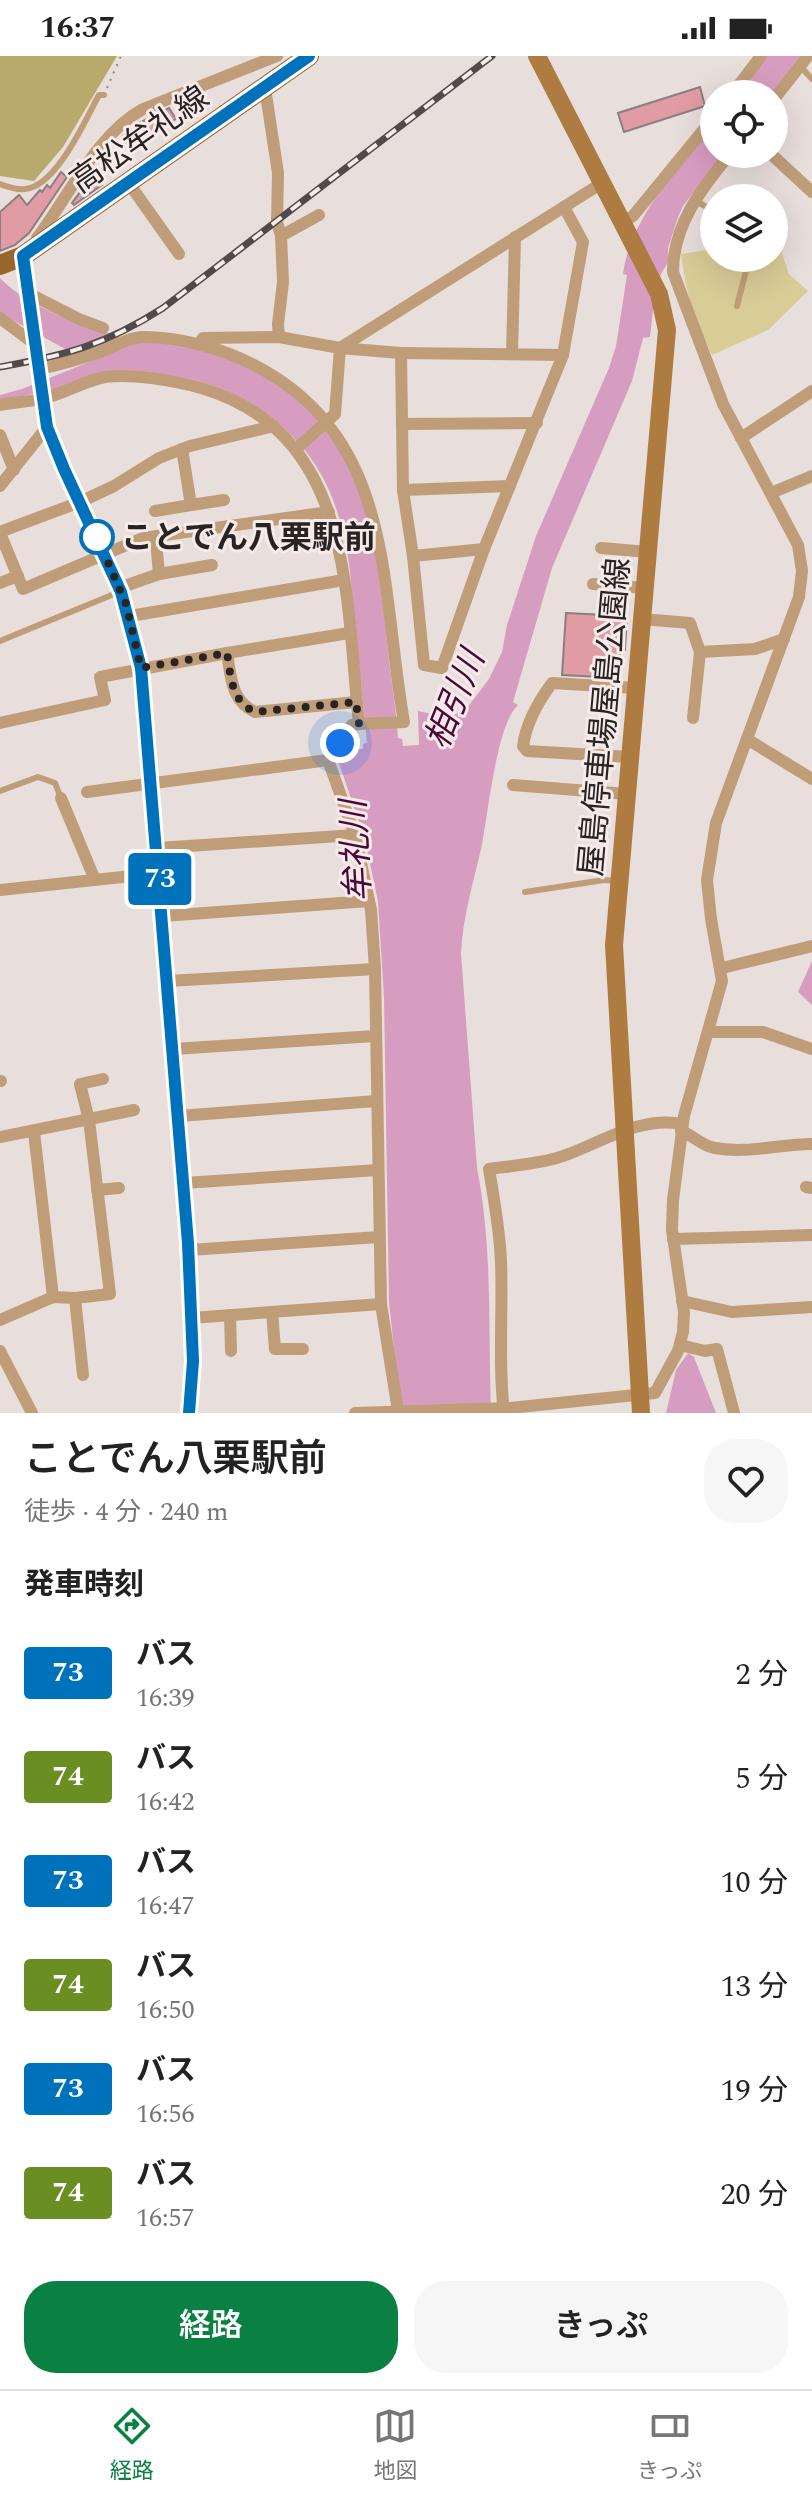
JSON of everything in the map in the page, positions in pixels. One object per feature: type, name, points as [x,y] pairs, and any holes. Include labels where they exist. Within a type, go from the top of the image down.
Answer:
[{"type":"main road","name":"高松牟礼線","points":[[1,264],[30,251],[265,88],[284,60],[309,56]]},
{"type":"main road","name":"屋島停車場屋島公園線","points":[[537,56],[663,306],[667,342],[614,963],[641,1404]]},
{"type":"street","points":[[743,80],[761,56]]},
{"type":"street","points":[[189,1413],[193,1361],[189,1250],[141,668],[130,616],[120,590],[47,427],[28,293],[30,251],[124,119],[143,109],[284,60]]},
{"type":"street","points":[[788,81],[804,61]]},
{"type":"street","points":[[265,88],[278,173],[277,222],[281,236],[283,282],[279,337]]},
{"type":"street","points":[[625,228],[700,134]]},
{"type":"street","points":[[355,1413],[641,1404],[655,1393],[680,1345],[684,1322],[673,1239],[673,1200],[681,1128],[721,987],[722,968],[708,899],[708,861],[716,823],[807,573],[798,545],[721,399],[673,272],[680,230],[694,200],[719,168]]},
{"type":"street","points":[[786,168],[812,192]]},
{"type":"street","points":[[128,182],[179,254]]},
{"type":"street","points":[[340,348],[602,183]]},
{"type":"street","points":[[401,353],[403,490],[424,665],[442,668],[484,549],[563,355],[583,242],[564,207]]},
{"type":"street","points":[[281,236],[319,215]]},
{"type":"street","points":[[512,354],[515,237]]},
{"type":"street","points":[[28,293],[103,328]]},
{"type":"street","points":[[663,306],[684,302]]},
{"type":"street","points":[[0,318],[36,345]]},
{"type":"street","points":[[39,369],[80,359],[140,337],[199,345],[239,358],[270,373],[328,421],[356,470],[374,522],[383,565],[404,722],[352,725],[328,760],[87,792]]},
{"type":"street","points":[[199,345],[203,338],[279,337],[340,348],[401,353],[563,355]]},
{"type":"street","points":[[296,449],[335,414],[340,348]]},
{"type":"street","points":[[0,405],[106,377],[159,379],[228,396],[256,411],[274,426],[313,472],[338,542],[359,724]]},
{"type":"street","points":[[741,438],[812,391]]},
{"type":"street","points":[[402,424],[537,423]]},
{"type":"street","points":[[274,426],[182,449],[159,458],[114,486],[80,502],[0,532],[23,589],[143,538],[329,512]]},
{"type":"street","points":[[0,486],[47,427]]},
{"type":"street","points":[[0,435],[14,470]]},
{"type":"street","points":[[182,449],[191,505]]},
{"type":"street","points":[[771,493],[812,476]]},
{"type":"street","points":[[403,490],[510,486]]},
{"type":"street","points":[[155,511],[224,500]]},
{"type":"street","points":[[157,536],[159,574]]},
{"type":"street","points":[[601,548],[648,552]]},
{"type":"street","points":[[413,556],[484,549]]},
{"type":"street","points":[[120,590],[159,574],[212,565]]},
{"type":"street","points":[[0,583],[18,576]]},
{"type":"street","points":[[130,616],[344,580]]},
{"type":"street","points":[[593,584],[645,588]]},
{"type":"street","points":[[642,619],[690,623],[700,652],[693,718]]},
{"type":"street","points":[[0,723],[105,700],[100,677],[349,633]]},
{"type":"street","points":[[700,652],[755,649],[784,639]]},
{"type":"street","points":[[227,653],[233,690],[238,700],[255,712],[356,702]]},
{"type":"street","points":[[630,757],[527,751],[523,746],[525,731],[552,683],[636,688]]},
{"type":"street","points":[[747,739],[812,779]]},
{"type":"street","points":[[328,760],[355,835],[369,901],[375,969],[381,1304],[400,1411]]},
{"type":"street","points":[[513,785],[627,794]]},
{"type":"street","points":[[61,798],[95,880]]},
{"type":"street","points":[[158,848],[355,835]]},
{"type":"street","points":[[0,890],[160,873]]},
{"type":"street","points":[[163,916],[369,901]]},
{"type":"street","points":[[722,968],[812,946]]},
{"type":"street","points":[[168,981],[375,969]]},
{"type":"street","points":[[708,1032],[763,1032],[812,1049]]},
{"type":"street","points":[[173,1049],[375,1036]]},
{"type":"street","points":[[0,1320],[53,1297],[110,1294],[89,1120],[80,1084],[103,1079]]},
{"type":"street","points":[[179,1116],[376,1101]]},
{"type":"street","points":[[0,1137],[134,1110]]},
{"type":"street","points":[[500,1409],[501,1262],[489,1169],[556,1158],[624,1131],[673,1122],[711,1148],[746,1151],[812,1144]]},
{"type":"street","points":[[34,1132],[53,1297]]},
{"type":"street","points":[[184,1183],[378,1170]]},
{"type":"street","points":[[97,1190],[119,1188]]},
{"type":"street","points":[[673,1239],[812,1235]]},
{"type":"street","points":[[189,1250],[379,1237]]},
{"type":"street","points":[[75,1298],[83,1375]]},
{"type":"street","points":[[682,1301],[732,1312],[812,1307]]},
{"type":"street","points":[[191,1318],[381,1304]]},
{"type":"street","points":[[272,1312],[275,1349],[303,1349]]},
{"type":"street","points":[[230,1315],[231,1351]]},
{"type":"street","points":[[680,1345],[705,1351],[717,1349],[734,1413]]},
{"type":"street","points":[[0,1351],[32,1413]]},
{"type":"lane","points":[[804,61],[812,79]]},
{"type":"lane","points":[[0,184],[25,189],[37,186],[75,140],[99,95],[104,95]]},
{"type":"lane","points":[[694,200],[700,203]]},
{"type":"lane","points":[[737,306],[746,272]]},
{"type":"lane","points":[[0,641],[120,590]]},
{"type":"lane","points":[[0,791],[38,777],[55,783],[61,798]]},
{"type":"lane","points":[[525,892],[604,880],[619,882]]},
{"type":"path","points":[[104,95],[121,56]]},
{"type":"shaded area","points":[[0,56],[117,56],[63,147],[34,181],[0,176]]},
{"type":"shaded area","points":[[767,56],[801,56],[782,80],[748,80]]},
{"type":"shaded area","points":[[700,140],[700,168],[713,168],[678,217],[668,248],[668,262],[661,274],[650,337],[643,338],[632,381],[552,568],[513,702],[518,705],[510,716],[498,751],[464,926],[461,953],[477,1168],[488,1259],[491,1413],[401,1413],[389,1302],[384,998],[378,901],[365,840],[339,763],[346,749],[363,749],[363,744],[367,743],[349,563],[336,507],[322,476],[291,435],[250,403],[201,382],[176,376],[140,374],[0,402],[0,395],[89,362],[3,315],[0,312],[0,278],[28,300],[87,326],[126,338],[191,347],[248,367],[299,402],[320,424],[339,448],[365,503],[379,572],[398,738],[402,739],[403,746],[419,745],[418,711],[454,715],[467,708],[489,679],[502,652],[507,625],[536,536],[616,346],[627,275],[623,274],[635,233],[672,175]]},
{"type":"shaded area","points":[[700,251],[700,272],[788,271],[808,291],[768,330],[712,355],[692,306],[681,254]]},
{"type":"shaded area","points":[[812,961],[812,1005],[798,992]]},
{"type":"shaded area","points":[[688,1353],[694,1357],[716,1413],[666,1413],[676,1370]]},
{"type":"building","points":[[700,87],[700,108],[624,132],[618,113]]},
{"type":"building","points":[[169,108],[176,119],[151,134],[143,121]]},
{"type":"building","points":[[140,122],[145,129],[126,143],[122,137]]},
{"type":"building","points":[[61,172],[67,177],[29,233],[15,245],[0,251],[0,212],[19,195],[27,205],[40,190],[42,192],[47,185],[50,188]]},
{"type":"building","points":[[92,176],[102,185],[74,205],[72,203]]},
{"type":"building","points":[[566,613],[627,616],[625,650],[620,650],[619,678],[562,675]]},
{"type":"railway","points":[[0,367],[85,347],[163,308],[492,56]]},
{"type":"bus line","name":"73","points":[[189,1413],[193,1361],[188,1243],[141,668],[130,616],[121,592],[47,427],[23,256],[309,56]]},
{"type":"place","name":"ことでん八栗駅前","points":[[97,537]]},
{"type":"route","points":[[97,537],[126,604],[141,668],[227,653],[233,690],[238,700],[255,712],[356,702],[359,724],[352,725],[340,743]]},
{"type":"water label","name":"相引川","points":[[454,699]]},
{"type":"water label","name":"牟礼川","points":[[355,851]]}]
